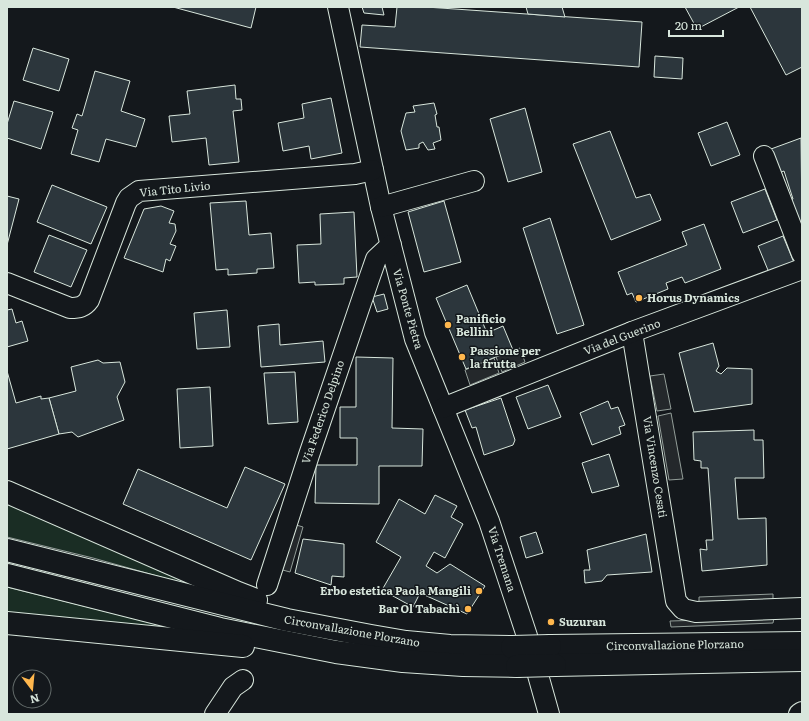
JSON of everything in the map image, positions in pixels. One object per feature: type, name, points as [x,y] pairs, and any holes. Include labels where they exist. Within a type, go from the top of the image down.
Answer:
[{"type":"highway","points":[[7,492],[238,593],[338,629]]},
{"type":"highway","name":"Circonvallazione Plorzano","points":[[7,550],[287,620],[406,642],[450,646],[514,657]]},
{"type":"highway","name":"Circonvallazione Plorzano","points":[[7,575],[220,629],[336,652],[403,660],[463,665],[514,657],[802,643]]},
{"type":"highway","points":[[7,623],[244,646],[336,652]]},
{"type":"highway","name":"Circonvallazione Plorzano","points":[[553,656],[802,660]]},
{"type":"street","name":"Via Ponte Pietra","points":[[338,7],[381,207],[415,339],[443,408]]},
{"type":"street","points":[[764,156],[802,254]]},
{"type":"street","name":"Via Tito Livio","points":[[7,283],[70,308],[78,308],[85,305],[90,300],[126,203],[129,198],[139,191],[355,174],[373,170]]},
{"type":"street","points":[[381,207],[474,180]]},
{"type":"street","name":"Via Federico Delpino","points":[[267,585],[309,455],[376,259],[391,245]]},
{"type":"street","name":"Via del Guerino","points":[[443,408],[632,332],[802,269]]},
{"type":"street","name":"Via Vincenzo Cesati","points":[[632,332],[676,601],[683,609],[696,612],[802,608]]},
{"type":"street","name":"Via Tremana","points":[[443,408],[489,521],[527,636],[549,714]]},
{"type":"street","points":[[215,714],[233,687],[243,680]]},
{"type":"green space","points":[[7,501],[200,588],[93,558],[7,537]]},
{"type":"green space","points":[[7,587],[176,629],[7,616]]},
{"type":"shaded area","points":[[520,348],[525,362],[502,372],[496,357]]},
{"type":"shaded area","points":[[494,358],[499,373],[470,385],[465,370]]},
{"type":"shaded area","points":[[664,374],[671,409],[657,411],[650,376]]},
{"type":"shaded area","points":[[671,413],[683,479],[669,480],[658,416]]},
{"type":"shaded area","points":[[293,524],[303,527],[290,572],[279,569]]},
{"type":"shaded area","points":[[773,594],[773,600],[699,603],[699,597]]},
{"type":"shaded area","points":[[774,618],[773,623],[671,627],[670,621]]},
{"type":"building","points":[[173,7],[256,7],[251,28]]},
{"type":"building","points":[[362,7],[382,7],[384,15],[364,13]]},
{"type":"building","points":[[397,7],[426,7],[642,22],[639,67],[360,47],[362,25],[395,27]]},
{"type":"building","points":[[526,7],[562,7],[565,17],[528,14]]},
{"type":"building","points":[[685,7],[739,7],[697,29]]},
{"type":"building","points":[[750,7],[802,7],[802,67],[786,75]]},
{"type":"building","points":[[33,48],[69,59],[59,91],[23,80]]},
{"type":"building","points":[[655,56],[683,58],[682,79],[654,77]]},
{"type":"building","points":[[95,71],[130,81],[121,111],[145,119],[136,147],[106,139],[99,162],[71,154],[78,130],[72,128],[77,114],[82,116]]},
{"type":"building","points":[[235,85],[236,99],[241,99],[242,110],[233,111],[239,162],[209,165],[206,138],[172,142],[169,116],[190,114],[187,91]]},
{"type":"building","points":[[331,98],[342,153],[311,159],[309,146],[283,151],[278,123],[304,118],[302,104]]},
{"type":"building","points":[[14,101],[53,112],[41,149],[7,138],[7,124]]},
{"type":"building","points":[[434,103],[437,114],[435,115],[437,127],[439,127],[441,140],[433,143],[435,149],[428,150],[423,142],[419,144],[419,148],[406,150],[401,131],[406,113],[415,112],[413,106]]},
{"type":"building","points":[[525,108],[542,172],[508,182],[490,119]]},
{"type":"building","points":[[727,122],[740,155],[711,166],[698,133]]},
{"type":"building","points":[[610,131],[636,198],[650,194],[661,220],[611,240],[573,144]]},
{"type":"building","points":[[801,138],[802,221],[799,222],[791,200],[793,199],[784,171],[779,173],[771,149]]},
{"type":"building","points":[[52,185],[107,207],[91,244],[37,222]]},
{"type":"building","points":[[765,189],[777,220],[743,233],[731,202]]},
{"type":"building","points":[[7,196],[19,199],[7,245]]},
{"type":"building","points":[[246,201],[249,235],[271,233],[274,268],[257,269],[257,273],[228,275],[228,269],[216,270],[210,203]]},
{"type":"building","points":[[444,201],[461,262],[424,272],[408,212]]},
{"type":"building","points":[[161,206],[174,211],[169,223],[175,224],[176,231],[170,244],[176,246],[170,261],[166,259],[163,272],[124,258],[144,209]]},
{"type":"building","points":[[354,212],[357,277],[344,278],[344,284],[315,285],[315,282],[299,283],[297,245],[321,244],[320,214]]},
{"type":"building","points":[[550,218],[584,325],[557,334],[523,228]]},
{"type":"building","points":[[704,224],[721,269],[685,283],[682,277],[666,283],[668,289],[636,302],[632,293],[627,295],[618,272],[687,245],[682,232]]},
{"type":"building","points":[[49,235],[87,250],[71,287],[34,272]]},
{"type":"building","points":[[783,236],[795,265],[770,275],[758,246]]},
{"type":"building","points":[[467,285],[487,333],[503,326],[513,350],[466,369],[436,298]]},
{"type":"building","points":[[384,294],[388,309],[377,312],[372,297]]},
{"type":"building","points":[[12,309],[16,323],[22,321],[28,341],[7,347],[7,310]]},
{"type":"building","points":[[227,310],[230,347],[197,349],[194,313]]},
{"type":"building","points":[[279,324],[280,345],[323,341],[325,362],[261,367],[258,326]]},
{"type":"building","points":[[713,343],[719,366],[716,371],[721,374],[727,368],[752,369],[752,404],[694,412],[679,353]]},
{"type":"building","points":[[356,357],[393,358],[392,428],[423,429],[422,466],[379,466],[379,504],[315,503],[316,465],[357,465],[357,438],[340,438],[340,407],[356,407]]},
{"type":"building","points":[[98,360],[103,363],[120,362],[125,382],[117,397],[124,420],[78,437],[72,432],[59,434],[49,398],[76,391],[71,367]]},
{"type":"building","points":[[7,371],[16,403],[41,396],[41,399],[49,398],[59,434],[7,449]]},
{"type":"building","points":[[295,372],[298,422],[268,424],[264,373]]},
{"type":"building","points":[[548,385],[561,417],[528,429],[516,397]]},
{"type":"building","points":[[210,387],[213,446],[180,448],[177,389]]},
{"type":"building","points":[[501,398],[515,440],[513,445],[484,455],[476,427],[472,428],[465,410]]},
{"type":"building","points":[[608,401],[611,409],[618,407],[625,425],[619,427],[621,434],[592,445],[580,413]]},
{"type":"building","points":[[754,430],[754,440],[763,440],[764,478],[735,478],[738,519],[766,518],[767,565],[702,571],[700,549],[707,550],[706,540],[713,540],[708,468],[701,468],[701,461],[694,460],[693,432]]},
{"type":"building","points":[[609,454],[619,486],[592,493],[582,463]]},
{"type":"building","points":[[245,467],[285,484],[251,560],[123,504],[138,469],[227,508]]},
{"type":"building","points":[[435,495],[457,506],[451,517],[463,524],[445,558],[434,552],[426,566],[437,573],[450,564],[485,586],[467,614],[420,593],[413,607],[382,590],[401,557],[376,542],[399,499],[425,514]]},
{"type":"building","points":[[536,532],[543,553],[526,558],[520,537]]},
{"type":"building","points":[[646,534],[652,572],[607,575],[602,581],[585,583],[584,570],[590,570],[587,550]]},
{"type":"building","points":[[303,539],[344,544],[344,577],[332,576],[331,585],[295,573]]},
{"type":"place","name":"Horus Dynamics","points":[[639,298]]},
{"type":"place","name":"Panificio Bellini","points":[[448,325]]},
{"type":"place","name":"Passione per la frutta","points":[[462,357]]},
{"type":"place","name":"Erbo estetica Paola Mangili","points":[[479,591]]},
{"type":"place","name":"Bar Ol Tabachì","points":[[468,609]]},
{"type":"place","name":"Suzuran","points":[[551,622]]}]
